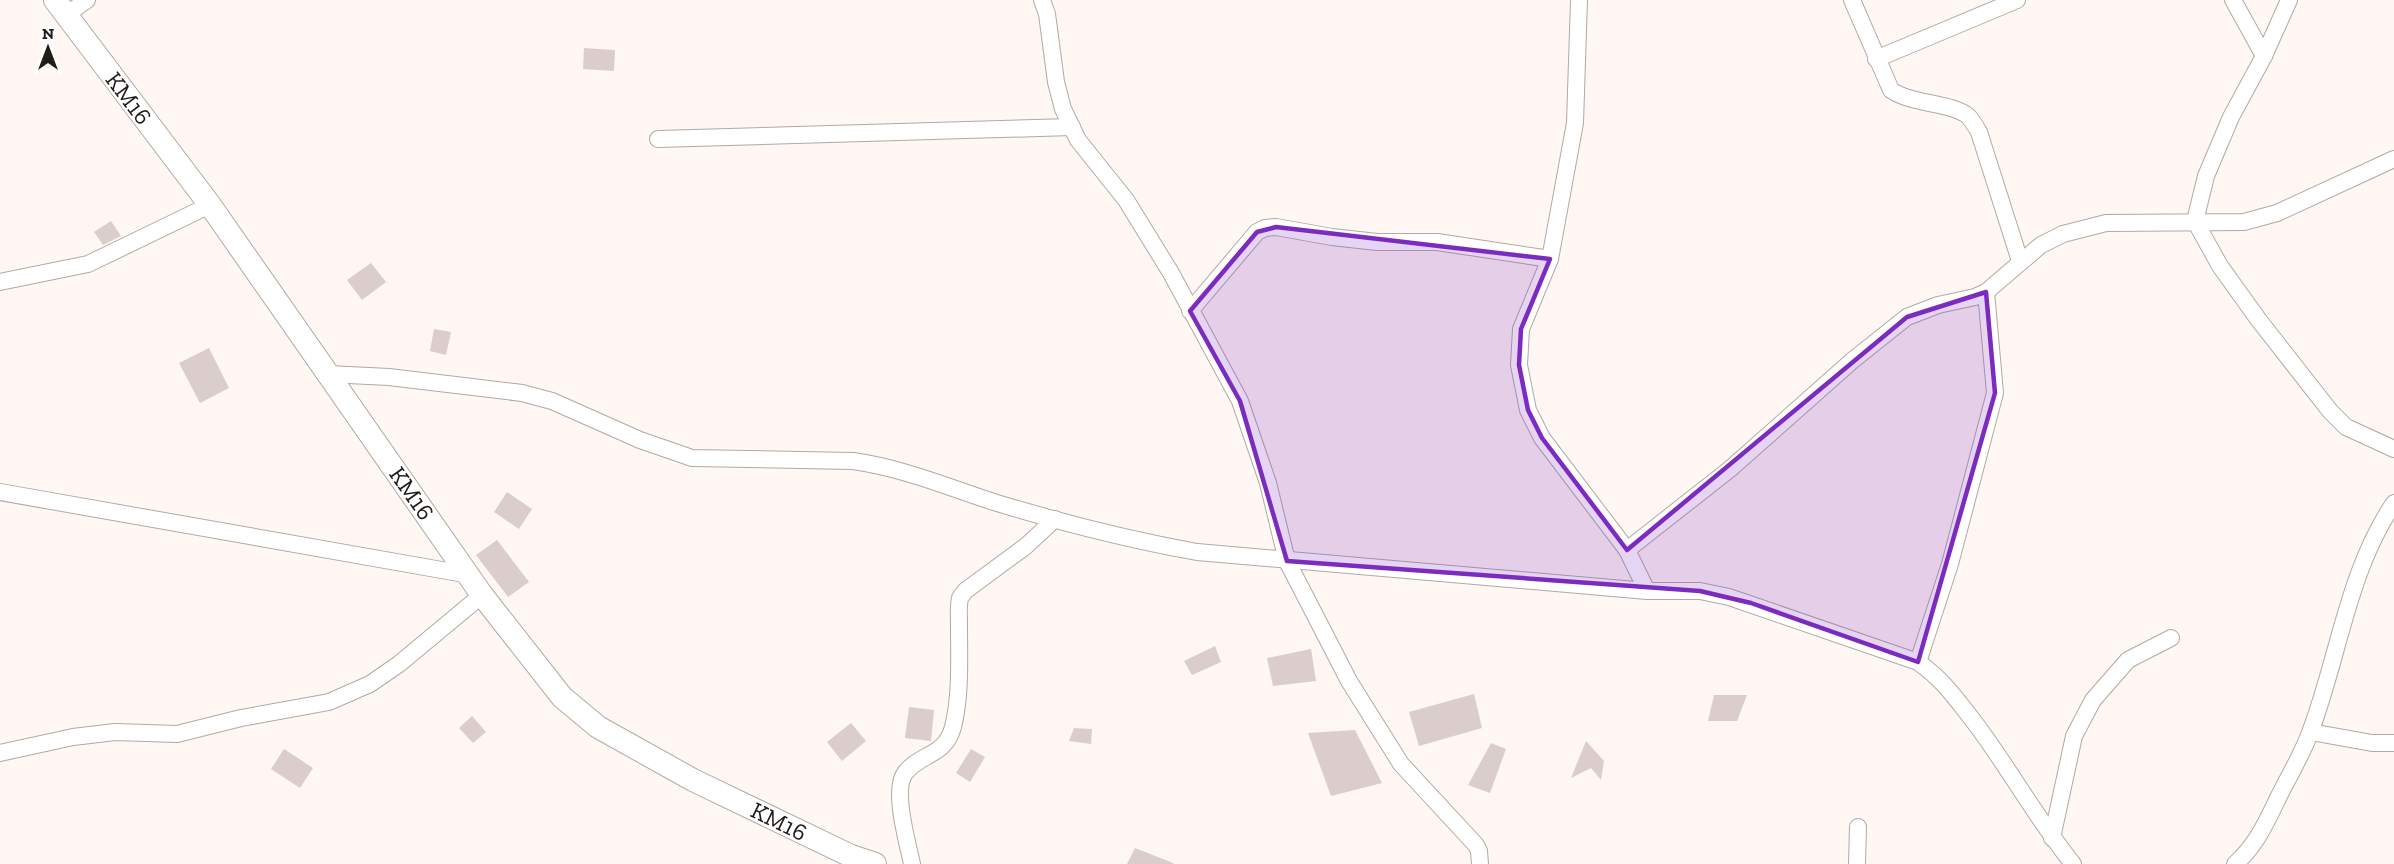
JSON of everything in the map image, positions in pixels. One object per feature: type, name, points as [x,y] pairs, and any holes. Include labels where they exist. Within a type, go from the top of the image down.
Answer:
[{"type":"street","points":[[60,8],[87,0]]},
{"type":"street","points":[[1042,0],[1047,14],[1056,82],[1063,109],[1078,140],[1126,200],[1171,273],[1240,401],[1268,483],[1287,561],[1350,681],[1401,764],[1476,845],[1480,864]]},
{"type":"street","points":[[1579,0],[1575,123],[1550,259],[1521,329],[1519,365],[1528,410],[1542,438],[1628,550],[1647,591]]},
{"type":"street","points":[[1852,0],[1891,90],[1900,96],[1957,111],[1968,117],[1979,132],[2020,261]]},
{"type":"street","points":[[1876,59],[2017,0]]},
{"type":"street","points":[[2233,0],[2264,56]]},
{"type":"street","points":[[2289,0],[2264,56],[2231,117],[2206,176],[2194,221],[2220,266],[2330,411],[2346,427],[2394,449]]},
{"type":"street","name":"KM16","points":[[60,8],[210,205],[482,595],[562,697],[598,727],[693,780],[851,856],[875,864]]},
{"type":"street","points":[[658,139],[1072,127]]},
{"type":"street","points":[[1628,550],[1730,469],[1853,360],[1907,317],[1938,304],[1975,297],[1986,292],[2041,245],[2063,234],[2106,223],[2244,222],[2277,213],[2394,159]]},
{"type":"street","points":[[0,282],[88,264],[210,205]]},
{"type":"street","points":[[1190,311],[1257,232],[1265,228],[1276,227],[1377,242],[1437,242],[1550,259]]},
{"type":"street","points":[[1918,662],[1950,564],[1995,393],[1986,292]]},
{"type":"street","points":[[328,374],[389,377],[522,393],[552,401],[640,440],[692,458],[871,463],[1055,519],[1137,541],[1197,552],[1647,591],[1700,591],[1729,597],[1918,662],[1940,677],[1997,753],[2052,838],[2073,864]]},
{"type":"street","points":[[0,492],[470,575]]},
{"type":"street","points":[[2235,864],[2248,852],[2264,826],[2311,732],[2358,574],[2377,528],[2394,503]]},
{"type":"street","points":[[912,864],[900,801],[901,784],[904,774],[946,743],[952,728],[957,699],[960,598],[965,591],[1026,546],[1055,519]]},
{"type":"street","points":[[0,753],[73,737],[116,732],[177,734],[241,718],[329,702],[370,684],[399,664],[482,595]]},
{"type":"street","points":[[2052,838],[2074,736],[2093,700],[2128,660],[2171,638]]},
{"type":"street","points":[[2311,732],[2372,743],[2394,742]]},
{"type":"street","points":[[1857,864],[1858,827]]},
{"type":"highlighted area","points":[[1276,227],[1550,259],[1521,329],[1519,365],[1528,410],[1542,438],[1627,550],[1907,317],[1986,292],[1995,393],[1918,662],[1751,603],[1700,591],[1287,561],[1240,401],[1190,311],[1257,232]]},
{"type":"building","points":[[584,48],[615,50],[614,71],[583,69]]},
{"type":"building","points":[[111,221],[121,236],[103,245],[94,232]]},
{"type":"building","points":[[371,263],[386,282],[362,300],[347,280]]},
{"type":"building","points":[[434,329],[451,332],[446,355],[430,351]]},
{"type":"building","points":[[209,348],[229,388],[200,403],[179,363]]},
{"type":"building","points":[[507,492],[532,509],[519,529],[494,512]]},
{"type":"building","points":[[497,540],[529,582],[508,597],[476,555]]},
{"type":"building","points":[[1215,646],[1221,662],[1192,675],[1184,661]]},
{"type":"building","points":[[1311,649],[1316,681],[1273,686],[1267,658]]},
{"type":"building","points":[[1474,694],[1482,728],[1419,746],[1409,712]]},
{"type":"building","points":[[1714,695],[1747,695],[1737,721],[1708,721]]},
{"type":"building","points":[[909,707],[934,710],[931,741],[905,738]]},
{"type":"building","points":[[472,716],[486,732],[473,743],[459,728]]},
{"type":"building","points":[[851,723],[866,741],[842,761],[827,742]]},
{"type":"building","points":[[1074,728],[1092,729],[1091,744],[1069,741]]},
{"type":"building","points":[[1355,730],[1382,783],[1331,796],[1308,733]]},
{"type":"building","points":[[1586,741],[1604,761],[1601,780],[1591,768],[1571,778]]},
{"type":"building","points":[[1491,743],[1506,749],[1490,793],[1468,785]]},
{"type":"building","points":[[284,749],[313,768],[300,788],[271,769]]},
{"type":"building","points":[[971,749],[985,757],[970,782],[956,773]]},
{"type":"building","points":[[1135,848],[1173,863],[1173,864],[1127,864]]}]
